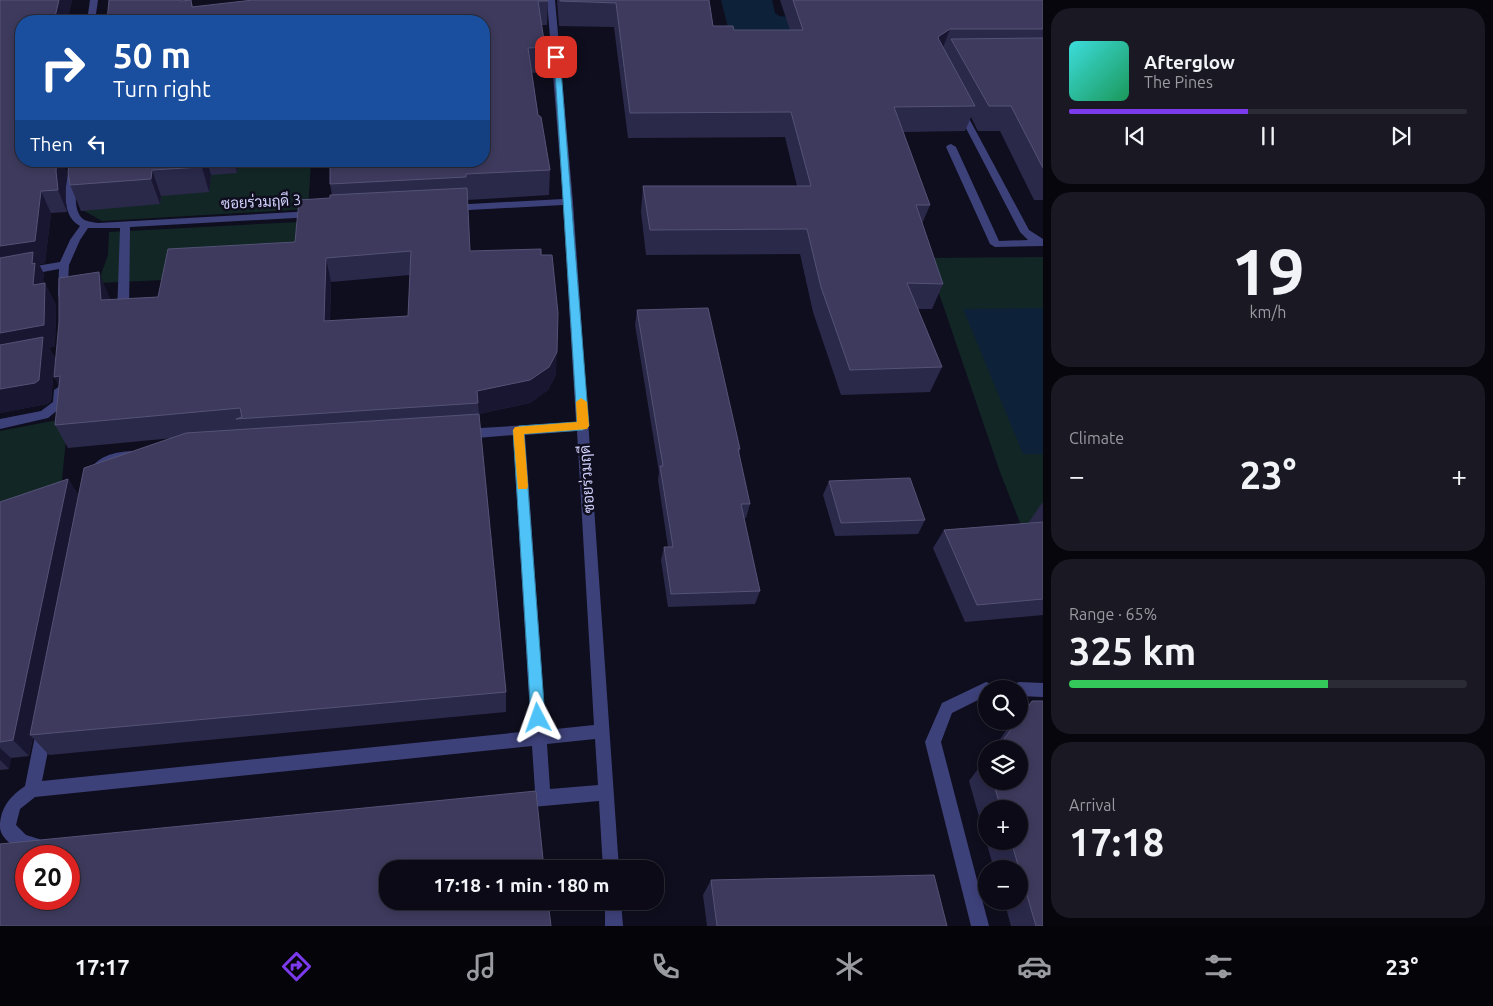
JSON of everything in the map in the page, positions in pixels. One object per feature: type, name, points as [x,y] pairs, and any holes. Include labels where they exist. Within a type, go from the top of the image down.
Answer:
[{"type":"street","points":[[92,15],[94,0]]},
{"type":"street","name":"ซอยร่วมฤดี","points":[[552,0],[568,202],[611,860]]},
{"type":"street","points":[[953,96],[1025,232],[1035,240],[1043,243]]},
{"type":"street","points":[[951,148],[995,244],[1043,243]]},
{"type":"street","points":[[63,310],[64,265],[75,240],[86,224],[78,221],[73,213],[75,167]]},
{"type":"street","points":[[442,208],[568,202]]},
{"type":"street","name":"ซอยร่วมฤดี 3","points":[[86,224],[98,226],[322,214]]},
{"type":"street","points":[[123,318],[125,224]]},
{"type":"street","points":[[0,276],[64,265]]},
{"type":"street","points":[[0,424],[44,415],[59,404],[60,378]]},
{"type":"street","points":[[450,434],[583,426]]},
{"type":"street","points":[[519,430],[543,798]]},
{"type":"street","points":[[92,481],[94,472],[105,461],[146,455]]},
{"type":"street","points":[[1028,690],[1043,690]]},
{"type":"street","points":[[978,693],[947,708],[934,742],[980,926]]},
{"type":"street","points":[[32,790],[46,722]]},
{"type":"street","points":[[33,845],[20,842],[7,827],[14,804],[32,790],[603,731]]},
{"type":"street","points":[[503,802],[607,792]]},
{"type":"street","points":[[613,910],[614,926]]},
{"type":"green space","points":[[84,167],[311,167],[308,209],[102,221],[81,209]]},
{"type":"green space","points":[[299,222],[296,274],[98,283],[108,255],[109,232]]},
{"type":"green space","points":[[1043,257],[1043,581],[1000,472],[927,258]]},
{"type":"green space","points":[[68,418],[61,490],[0,569],[0,431]]},
{"type":"water","points":[[721,0],[772,0],[775,13],[779,16],[789,17],[899,15],[733,47]]},
{"type":"water","points":[[1043,308],[1043,454],[1023,454],[963,309]]},
{"type":"building","points":[[0,0],[59,0],[55,15],[15,15],[15,167],[56,167],[58,190],[41,191],[35,241],[0,246]]},
{"type":"building","points":[[109,0],[191,0],[192,7],[253,0],[548,0],[538,1],[545,47],[528,48],[538,115],[541,117],[550,170],[466,174],[466,177],[330,184],[330,167],[490,167],[490,15],[108,15]]},
{"type":"building","points":[[560,0],[709,0],[713,26],[733,26],[734,30],[803,30],[793,0],[1043,0],[1043,29],[950,29],[939,36],[938,38],[975,106],[894,107],[930,205],[916,205],[943,284],[907,283],[942,367],[850,370],[821,287],[807,229],[650,230],[643,186],[811,186],[791,112],[630,113],[616,3]]},
{"type":"building","points":[[1043,38],[1043,168],[1011,106],[989,106],[951,39]]},
{"type":"building","points":[[68,167],[202,167],[152,170],[151,179],[70,185]]},
{"type":"building","points":[[467,188],[470,251],[541,249],[541,255],[552,255],[558,313],[557,352],[549,367],[530,380],[477,391],[478,403],[236,419],[242,417],[240,408],[55,425],[60,376],[54,377],[59,322],[59,278],[99,272],[101,300],[158,297],[168,249],[295,242],[299,200],[330,198],[330,195]],"holes":[[[411,251],[408,316],[324,321],[326,258]]]},
{"type":"building","points":[[33,252],[32,264],[35,263],[33,285],[45,283],[44,325],[0,333],[0,258]]},
{"type":"building","points":[[708,308],[740,449],[738,449],[750,504],[741,504],[760,591],[671,594],[664,547],[673,547],[660,466],[663,466],[637,310]]},
{"type":"building","points":[[43,337],[39,380],[35,383],[0,389],[0,345]]},
{"type":"building","points":[[479,414],[506,692],[30,735],[84,468],[186,433]]},
{"type":"building","points":[[910,478],[925,520],[841,523],[829,481]]},
{"type":"building","points":[[68,479],[13,740],[0,742],[0,502]]},
{"type":"building","points":[[1043,522],[1043,599],[977,605],[944,530]]},
{"type":"building","points":[[1032,701],[1043,701],[1043,926],[1036,926],[1028,899],[1028,860],[1017,860],[1014,850],[1028,850],[1028,800],[998,800],[996,790],[1028,790],[1028,740],[1003,740],[1011,730],[1028,730],[1028,707]]},
{"type":"building","points":[[536,791],[543,860],[379,860],[379,910],[549,910],[551,926],[0,926],[0,844]]},
{"type":"building","points":[[934,875],[947,926],[717,926],[711,880]]},
{"type":"slow traffic","points":[[522,486],[519,430],[583,426],[581,402]]},
{"type":"route","points":[[538,718],[519,430],[583,426],[556,57]]}]
